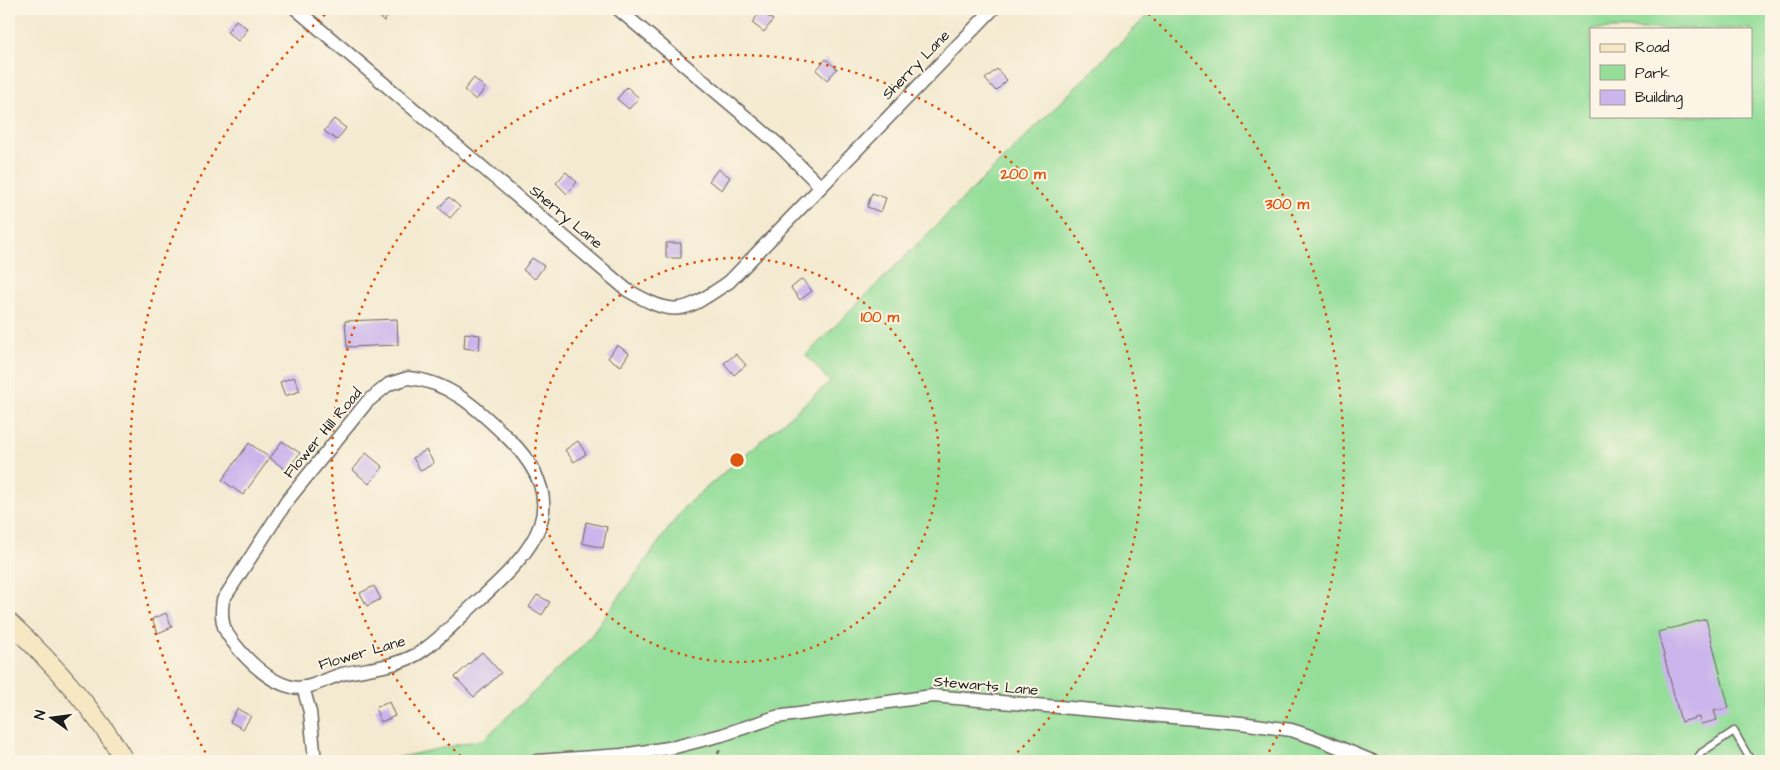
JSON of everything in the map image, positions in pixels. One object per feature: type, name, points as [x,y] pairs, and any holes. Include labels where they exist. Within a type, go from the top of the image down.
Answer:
[{"type":"street","name":"Sherry Lane","points":[[296,9],[627,290],[652,305],[680,310],[696,304],[729,282],[993,9]]},
{"type":"street","points":[[618,9],[778,145],[821,187]]},
{"type":"street","name":"Flower Hill Road","points":[[226,594],[287,501],[367,402],[389,384],[399,380],[424,379],[447,387],[473,406],[519,450],[532,469],[541,490],[545,506],[540,529],[530,546],[501,580],[450,627]]},
{"type":"street","name":"Flower Lane","points":[[226,594],[220,618],[227,637],[253,665],[278,682],[293,688],[303,687],[341,674],[386,666],[418,654],[450,627]]},
{"type":"street","points":[[9,622],[44,655],[90,709],[125,761]]},
{"type":"street","points":[[303,687],[310,712],[314,761]]},
{"type":"street","name":"Stewarts Lane","points":[[537,761],[622,755],[675,747],[776,717],[933,696],[1241,723],[1299,733],[1372,761]]},
{"type":"lane","points":[[1696,761],[1701,753],[1734,731],[1751,761]]},
{"type":"lane","points":[[1701,753],[1705,761]]},
{"type":"green space","points":[[1154,9],[1771,9],[1771,761],[382,761],[484,739],[585,644],[685,506],[830,382],[806,355]]},
{"type":"building","points":[[369,9],[395,9],[384,21]]},
{"type":"building","points":[[761,11],[773,20],[764,32],[752,23]]},
{"type":"building","points":[[236,20],[248,29],[238,41],[227,32]]},
{"type":"building","points":[[826,59],[837,69],[827,80],[816,70]]},
{"type":"building","points":[[997,69],[1007,80],[996,91],[985,79]]},
{"type":"building","points":[[474,78],[485,88],[476,100],[464,90]]},
{"type":"building","points":[[627,87],[639,98],[629,109],[617,99]]},
{"type":"building","points":[[334,119],[346,128],[337,140],[324,131]]},
{"type":"building","points":[[718,169],[730,177],[722,190],[709,181]]},
{"type":"building","points":[[566,172],[577,182],[567,194],[556,183]]},
{"type":"building","points":[[872,193],[886,198],[881,212],[867,207]]},
{"type":"building","points":[[449,197],[460,207],[450,218],[439,208]]},
{"type":"building","points":[[666,243],[681,243],[681,258],[666,258]]},
{"type":"building","points":[[532,258],[544,266],[535,279],[523,270]]},
{"type":"building","points":[[802,279],[812,291],[800,300],[791,288]]},
{"type":"building","points":[[397,319],[398,345],[347,347],[345,321]]},
{"type":"building","points":[[465,333],[480,335],[479,350],[464,348]]},
{"type":"building","points":[[617,345],[629,353],[621,366],[608,358]]},
{"type":"building","points":[[736,354],[746,365],[734,375],[724,363]]},
{"type":"building","points":[[294,377],[300,391],[285,396],[280,382]]},
{"type":"building","points":[[282,441],[300,453],[287,471],[270,458]]},
{"type":"building","points":[[578,441],[586,454],[574,462],[565,450]]},
{"type":"building","points":[[249,443],[270,458],[243,495],[222,480]]},
{"type":"building","points":[[426,450],[434,463],[421,471],[413,458]]},
{"type":"building","points":[[366,453],[383,467],[369,484],[353,470]]},
{"type":"building","points":[[586,522],[607,527],[603,548],[582,543]]},
{"type":"building","points":[[374,586],[381,599],[367,606],[360,593]]},
{"type":"building","points":[[537,595],[550,602],[542,615],[529,607]]},
{"type":"building","points":[[166,613],[172,627],[158,633],[152,619]]},
{"type":"building","points":[[1706,619],[1729,708],[1714,711],[1717,720],[1701,724],[1699,717],[1681,722],[1658,632]]},
{"type":"building","points":[[482,652],[501,673],[474,697],[455,677]]},
{"type":"building","points":[[389,702],[395,716],[381,722],[375,708]]},
{"type":"building","points":[[237,709],[251,716],[243,729],[230,722]]}]
